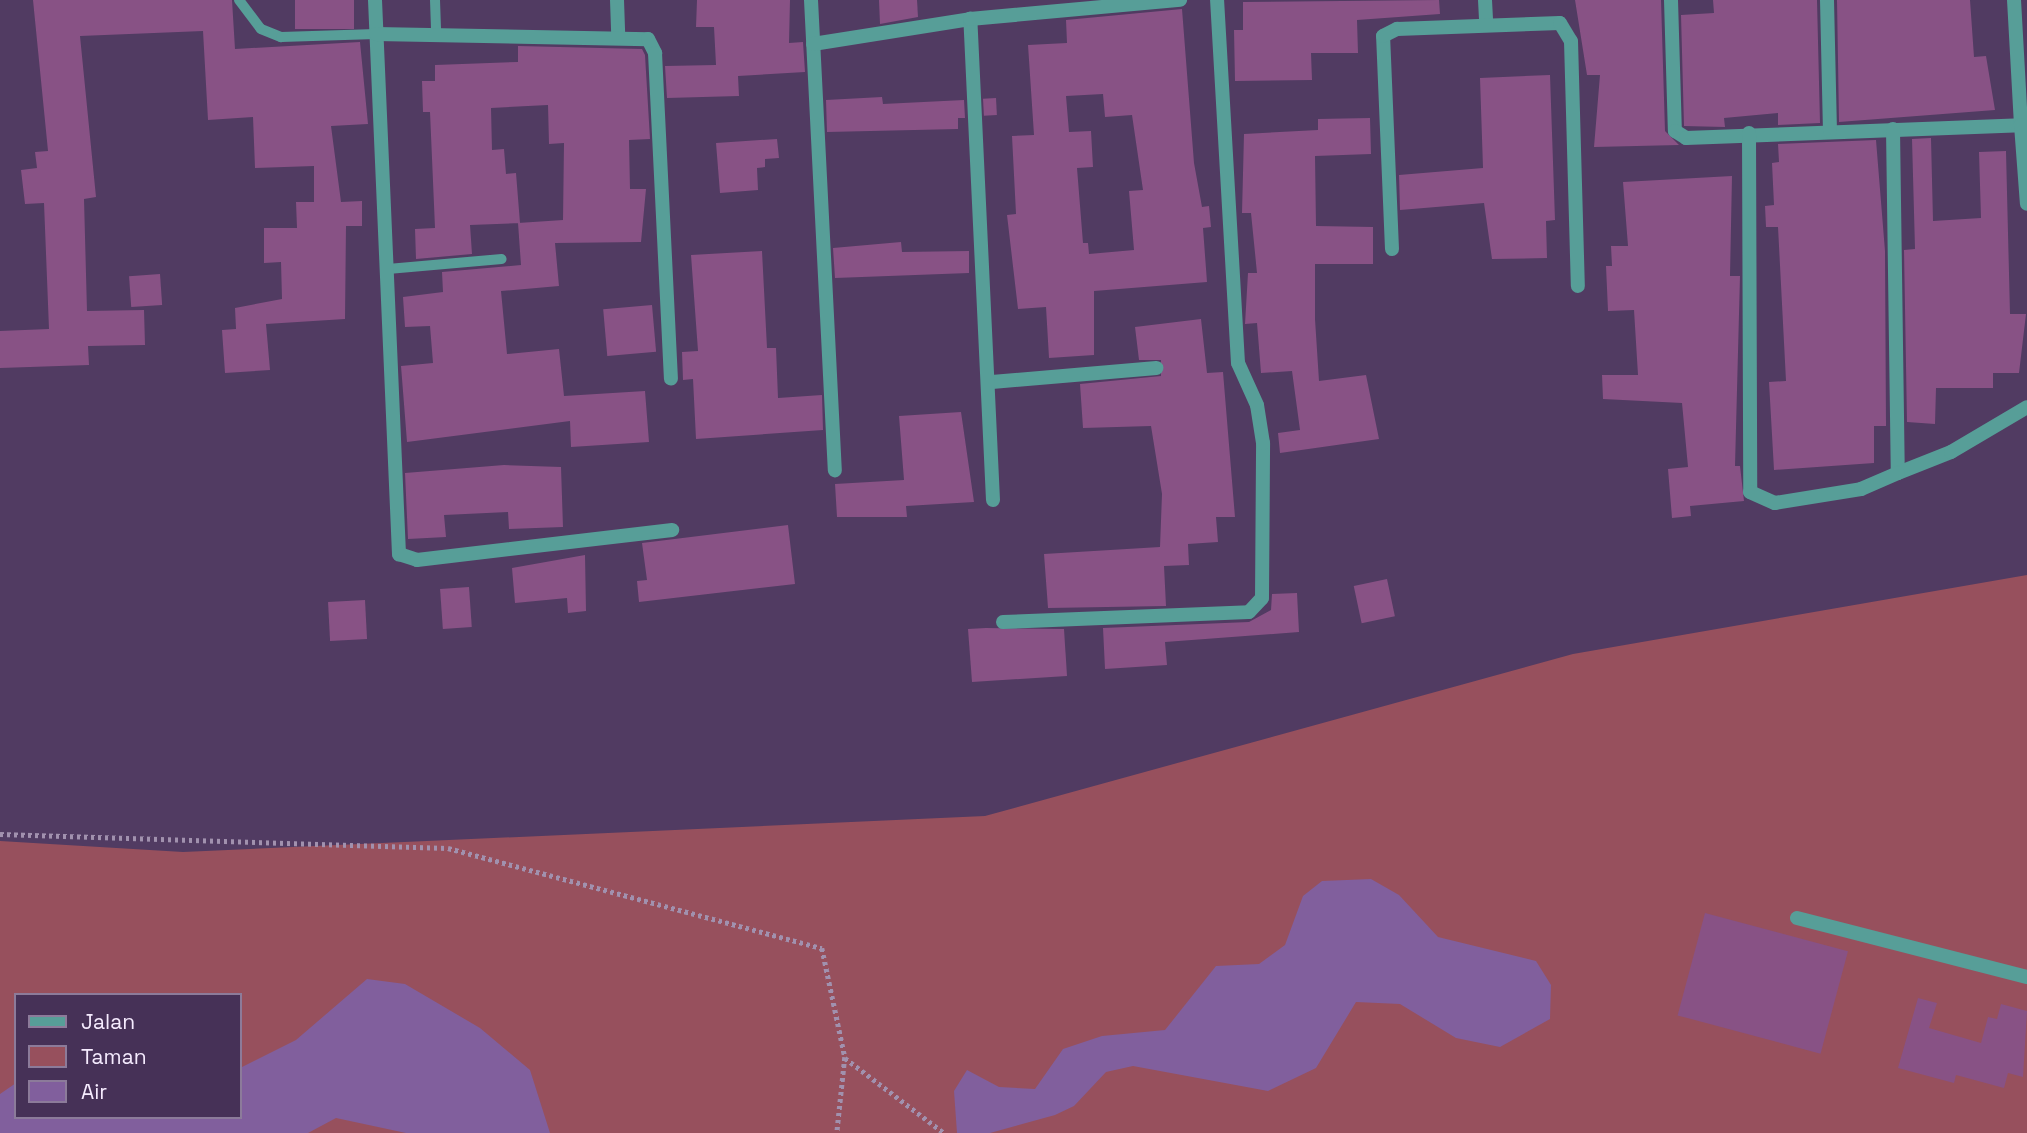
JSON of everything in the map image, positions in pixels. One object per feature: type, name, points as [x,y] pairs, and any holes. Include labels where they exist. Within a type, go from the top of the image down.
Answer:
[{"type":"street","points":[[375,0],[388,269],[395,531],[402,558],[672,530]]},
{"type":"street","points":[[617,0],[618,35]]},
{"type":"street","points":[[811,0],[835,470]]},
{"type":"street","points":[[996,0],[996,16]]},
{"type":"street","points":[[813,44],[970,19],[1180,0]]},
{"type":"street","points":[[1003,622],[1249,612],[1262,598],[1263,443],[1256,405],[1238,363],[1217,0]]},
{"type":"street","points":[[1485,0],[1486,22]]},
{"type":"street","points":[[1671,0],[1677,135],[2021,125]]},
{"type":"street","points":[[1827,0],[1830,131]]},
{"type":"street","points":[[2014,0],[2027,204]]},
{"type":"street","points":[[970,19],[992,382],[993,500]]},
{"type":"street","points":[[1392,248],[1383,36],[1397,29],[1486,22],[1560,23],[1571,41],[1578,286]]},
{"type":"street","points":[[376,34],[436,31],[648,38],[655,53],[671,379]]},
{"type":"street","points":[[1893,129],[1898,472]]},
{"type":"street","points":[[1749,132],[1750,492],[1775,503],[1861,489],[1951,452],[2027,407]]},
{"type":"street","points":[[992,382],[1156,368]]},
{"type":"street","points":[[1797,918],[2027,977]]},
{"type":"lane","points":[[239,0],[261,29],[281,37],[376,34]]},
{"type":"lane","points":[[435,0],[436,31]]},
{"type":"lane","points":[[388,269],[502,259]]},
{"type":"path","points":[[0,834],[448,848],[619,890],[822,948],[845,1057],[837,1133]]},
{"type":"path","points":[[845,1057],[944,1133]]},
{"type":"green space","points":[[2027,575],[2027,1133],[0,1133],[0,841],[183,852],[985,816],[1573,654]]},
{"type":"water","points":[[1371,879],[1399,895],[1438,937],[1536,961],[1551,985],[1550,1019],[1500,1047],[1456,1038],[1400,1004],[1356,1002],[1316,1068],[1268,1091],[1133,1066],[1106,1072],[1074,1106],[1055,1115],[990,1133],[957,1133],[954,1091],[967,1070],[999,1087],[1035,1089],[1063,1049],[1102,1036],[1165,1030],[1216,966],[1259,964],[1285,945],[1303,896],[1322,881]]},
{"type":"water","points":[[367,979],[405,984],[480,1028],[530,1070],[550,1133],[406,1133],[336,1118],[308,1133],[0,1133],[0,1094],[14,1084],[14,1119],[242,1119],[242,1067],[296,1040]]},
{"type":"building","points":[[33,0],[232,0],[235,49],[360,42],[368,124],[331,126],[341,202],[362,201],[362,226],[346,226],[345,319],[266,324],[270,370],[225,373],[222,330],[236,329],[235,308],[282,299],[281,262],[264,263],[264,228],[297,228],[296,202],[314,202],[314,166],[255,168],[253,117],[208,120],[203,31],[80,36],[96,197],[84,199],[87,311],[144,310],[145,345],[88,346],[89,365],[0,368],[0,331],[49,329],[44,203],[25,204],[21,170],[37,168],[35,152],[48,151]]},
{"type":"building","points":[[295,0],[354,0],[354,29],[295,29]]},
{"type":"building","points":[[697,0],[790,0],[789,43],[803,42],[805,72],[738,76],[739,96],[667,98],[665,66],[716,65],[714,27],[696,27]]},
{"type":"building","points":[[879,0],[917,0],[918,17],[880,24]]},
{"type":"building","points":[[1439,0],[1440,14],[1357,20],[1358,53],[1311,53],[1312,80],[1235,81],[1234,30],[1243,30],[1243,2]]},
{"type":"building","points":[[1575,0],[1661,0],[1665,131],[1679,145],[1594,147],[1600,75],[1587,75]]},
{"type":"building","points":[[1713,0],[1817,0],[1820,123],[1778,125],[1778,113],[1724,118],[1725,127],[1684,126],[1681,15],[1714,13]]},
{"type":"building","points":[[1837,0],[1970,0],[1974,57],[1986,56],[1995,110],[1839,122]]},
{"type":"building","points":[[1182,9],[1194,163],[1202,207],[1209,206],[1211,227],[1203,228],[1207,282],[1094,291],[1094,355],[1049,358],[1046,307],[1018,309],[1007,215],[1016,214],[1012,136],[1034,135],[1028,45],[1067,43],[1066,20]],"holes":[[[1103,94],[1105,117],[1132,115],[1143,190],[1129,191],[1134,250],[1089,254],[1088,243],[1083,243],[1077,168],[1093,167],[1091,131],[1069,132],[1066,96]]]},
{"type":"building","points":[[518,46],[642,49],[645,55],[650,139],[629,140],[630,189],[646,189],[641,242],[555,243],[559,286],[501,291],[507,354],[559,349],[564,396],[645,391],[649,442],[571,447],[570,421],[407,442],[401,366],[433,363],[430,326],[405,327],[403,297],[443,292],[442,272],[521,265],[518,223],[470,225],[472,254],[416,259],[415,229],[435,228],[430,112],[423,112],[422,81],[435,81],[435,65],[518,62]],"holes":[[[548,105],[549,144],[564,143],[563,220],[520,223],[516,173],[506,174],[504,149],[492,150],[491,108]]]},
{"type":"building","points":[[1550,75],[1555,220],[1546,221],[1547,258],[1492,259],[1484,203],[1400,210],[1399,175],[1483,168],[1480,78]]},
{"type":"building","points":[[882,97],[883,104],[964,100],[965,118],[958,118],[958,129],[827,132],[826,100]]},
{"type":"building","points":[[996,98],[997,115],[984,116],[983,99]]},
{"type":"building","points":[[1370,118],[1371,154],[1315,156],[1316,226],[1373,227],[1373,264],[1315,264],[1315,319],[1319,381],[1366,375],[1379,439],[1280,453],[1278,433],[1300,430],[1292,371],[1261,373],[1257,323],[1245,324],[1248,273],[1257,273],[1251,213],[1242,213],[1244,134],[1318,130],[1318,119]]},
{"type":"building","points":[[1931,138],[1933,221],[1981,218],[1979,152],[2006,151],[2010,314],[2026,314],[2019,373],[1993,373],[1993,388],[1936,388],[1935,424],[1907,422],[1904,250],[1915,249],[1912,139]]},
{"type":"building","points":[[777,139],[779,158],[765,159],[765,167],[757,168],[758,190],[720,193],[716,143]]},
{"type":"building","points":[[1876,140],[1885,251],[1886,426],[1874,426],[1874,463],[1774,470],[1769,382],[1786,381],[1778,227],[1766,227],[1765,206],[1774,205],[1772,163],[1779,162],[1778,144]]},
{"type":"building","points":[[1732,176],[1730,276],[1740,276],[1735,466],[1740,466],[1744,501],[1690,506],[1691,516],[1672,518],[1668,469],[1688,467],[1682,403],[1603,399],[1602,375],[1638,375],[1634,310],[1608,311],[1606,266],[1612,266],[1611,246],[1628,246],[1623,182]]},
{"type":"building","points":[[901,242],[902,252],[969,251],[969,273],[835,278],[833,248]]},
{"type":"building","points":[[762,251],[767,348],[776,348],[778,398],[822,395],[823,430],[696,439],[693,379],[683,380],[682,352],[698,351],[691,255]]},
{"type":"building","points":[[160,274],[162,305],[131,307],[129,276]]},
{"type":"building","points":[[652,305],[656,352],[607,356],[603,309]]},
{"type":"building","points":[[1201,319],[1207,373],[1223,372],[1235,517],[1216,517],[1218,542],[1188,544],[1189,565],[1164,566],[1166,606],[1048,608],[1044,554],[1160,547],[1162,494],[1151,426],[1083,428],[1080,384],[1161,376],[1161,360],[1139,360],[1135,327]]},
{"type":"building","points":[[961,412],[974,502],[906,506],[907,517],[837,517],[835,484],[904,480],[899,416]]},
{"type":"building","points":[[504,465],[561,467],[563,527],[509,529],[508,512],[444,515],[446,537],[408,539],[405,473]]},
{"type":"building","points":[[788,525],[795,584],[639,602],[637,581],[647,580],[642,543]]},
{"type":"building","points":[[585,555],[586,611],[568,613],[567,598],[515,603],[512,568]]},
{"type":"building","points":[[1387,579],[1395,616],[1362,623],[1354,586]]},
{"type":"building","points":[[469,587],[472,627],[443,629],[440,589]]},
{"type":"building","points":[[1297,593],[1299,632],[1165,642],[1167,665],[1105,669],[1103,628],[1249,622],[1271,610],[1272,594]]},
{"type":"building","points":[[365,600],[367,639],[330,641],[328,602]]},
{"type":"building","points":[[968,629],[1064,629],[1067,676],[972,682]]},
{"type":"building","points":[[1705,913],[1848,951],[1821,1054],[1678,1015]]},
{"type":"building","points":[[1918,998],[1937,1003],[1929,1028],[1981,1043],[1988,1017],[1997,1019],[2001,1004],[2027,1011],[2023,1077],[2008,1073],[2004,1088],[1956,1075],[1954,1083],[1898,1068]]}]
